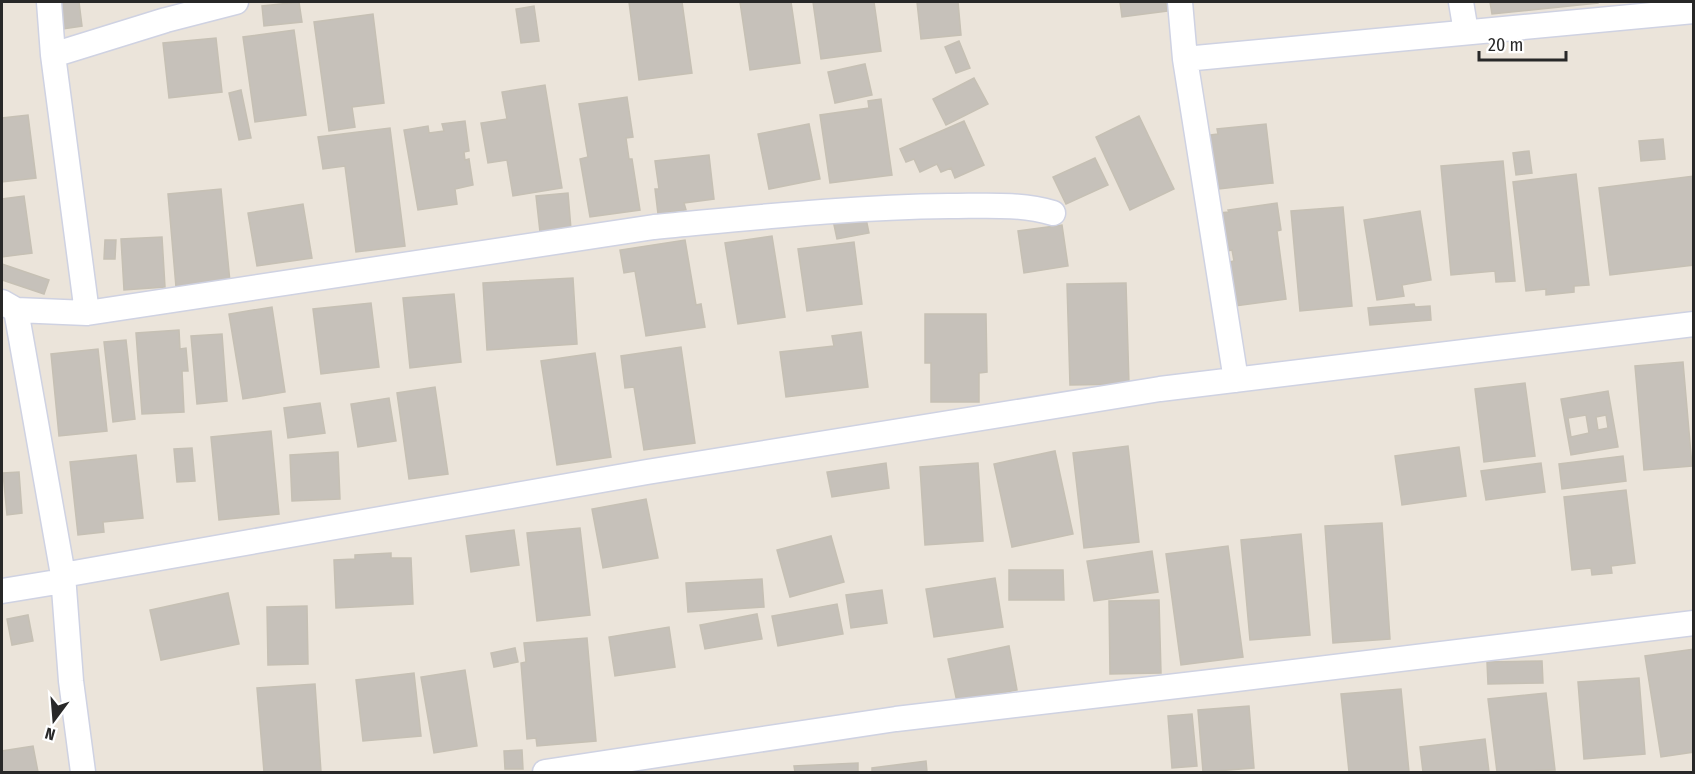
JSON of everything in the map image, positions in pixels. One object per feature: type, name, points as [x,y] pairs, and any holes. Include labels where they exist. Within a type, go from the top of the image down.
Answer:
[{"type":"street","points":[[49,2],[53,55],[87,313]]},
{"type":"street","points":[[53,55],[166,20],[236,2]]},
{"type":"street","points":[[1180,2],[1185,59],[1236,380]]},
{"type":"street","points":[[1461,2],[1466,32]]},
{"type":"street","points":[[1185,59],[1694,11]]},
{"type":"street","points":[[83,772],[71,681],[63,578],[9,306],[87,313],[654,227],[890,207],[1025,206],[1053,213]]},
{"type":"street","points":[[2,591],[659,470],[1160,389],[1694,324]]},
{"type":"street","points":[[545,772],[896,719],[1694,623]]},
{"type":"building","points":[[59,2],[79,2],[82,26],[63,29]]},
{"type":"building","points":[[299,2],[302,22],[264,26],[262,6]]},
{"type":"building","points":[[629,2],[682,2],[692,73],[639,80]]},
{"type":"building","points":[[740,2],[791,2],[800,63],[750,70]]},
{"type":"building","points":[[813,2],[874,2],[881,51],[821,59]]},
{"type":"building","points":[[917,2],[958,2],[961,35],[921,39]]},
{"type":"building","points":[[1120,2],[1166,2],[1167,11],[1122,17]]},
{"type":"building","points":[[1490,2],[1598,2],[1598,3],[1492,14]]},
{"type":"building","points":[[534,6],[539,41],[521,43],[516,9]]},
{"type":"building","points":[[373,14],[384,103],[352,107],[355,127],[329,131],[314,22]]},
{"type":"building","points":[[294,30],[306,115],[255,122],[243,37]]},
{"type":"building","points":[[216,38],[222,92],[169,98],[163,43]]},
{"type":"building","points":[[959,41],[970,68],[956,73],[945,47]]},
{"type":"building","points":[[865,64],[872,95],[835,103],[828,72]]},
{"type":"building","points":[[974,78],[988,104],[946,125],[933,99]]},
{"type":"building","points":[[545,85],[562,188],[513,196],[507,160],[488,163],[481,123],[507,119],[502,92]]},
{"type":"building","points":[[241,90],[251,138],[239,140],[229,93]]},
{"type":"building","points":[[627,97],[633,137],[626,138],[629,159],[632,159],[640,210],[590,217],[580,159],[588,157],[579,104]]},
{"type":"building","points":[[881,99],[892,175],[830,183],[820,115],[869,108],[868,101]]},
{"type":"building","points":[[28,115],[36,178],[2,182],[2,118]]},
{"type":"building","points":[[1139,116],[1174,189],[1130,210],[1096,137]]},
{"type":"building","points":[[465,121],[469,151],[464,152],[465,160],[469,159],[473,185],[455,189],[457,204],[418,210],[404,130],[428,126],[429,133],[444,131],[442,124]]},
{"type":"building","points":[[964,121],[984,165],[955,178],[951,168],[941,172],[937,164],[920,172],[914,159],[906,162],[900,149]]},
{"type":"building","points":[[809,124],[820,179],[769,189],[758,134]]},
{"type":"building","points":[[1266,124],[1273,183],[1210,190],[1203,136],[1218,134],[1217,129]]},
{"type":"building","points":[[390,128],[405,246],[356,252],[345,166],[323,169],[318,137]]},
{"type":"building","points":[[1663,139],[1665,159],[1641,161],[1639,141]]},
{"type":"building","points":[[1529,151],[1532,173],[1516,175],[1513,153]]},
{"type":"building","points":[[709,155],[714,199],[684,203],[686,210],[658,214],[655,189],[659,189],[655,161]]},
{"type":"building","points":[[1095,158],[1108,185],[1066,204],[1053,177]]},
{"type":"building","points":[[1503,161],[1515,281],[1496,282],[1495,271],[1451,275],[1441,166]]},
{"type":"building","points":[[1576,174],[1589,285],[1574,286],[1574,292],[1546,295],[1546,289],[1526,291],[1513,182]]},
{"type":"building","points":[[1694,176],[1694,265],[1610,275],[1599,188]]},
{"type":"building","points":[[221,189],[230,282],[176,287],[168,194]]},
{"type":"building","points":[[568,193],[571,229],[540,232],[536,196]]},
{"type":"building","points":[[24,196],[32,253],[2,257],[2,199]]},
{"type":"building","points":[[1277,203],[1281,230],[1277,231],[1286,299],[1235,306],[1229,262],[1234,261],[1232,250],[1227,251],[1226,238],[1221,239],[1218,213]]},
{"type":"building","points":[[303,204],[312,258],[257,266],[248,213]]},
{"type":"building","points":[[1343,207],[1352,306],[1300,311],[1291,211]]},
{"type":"building","points":[[1420,211],[1431,280],[1402,285],[1404,296],[1377,300],[1364,220]]},
{"type":"building","points":[[865,214],[869,233],[837,239],[833,220]]},
{"type":"building","points":[[1062,225],[1068,266],[1024,273],[1018,231]]},
{"type":"building","points":[[772,236],[785,317],[738,324],[725,243]]},
{"type":"building","points":[[162,237],[165,287],[124,290],[121,239]]},
{"type":"building","points":[[105,240],[116,240],[115,259],[104,259]]},
{"type":"building","points":[[685,240],[696,305],[701,304],[705,327],[646,336],[635,271],[624,273],[620,250]]},
{"type":"building","points":[[854,242],[862,304],[807,311],[798,249]]},
{"type":"building","points":[[2,264],[49,280],[44,294],[2,280]]},
{"type":"building","points":[[573,278],[577,344],[487,350],[483,283]]},
{"type":"building","points":[[1126,283],[1129,384],[1070,385],[1067,284]]},
{"type":"building","points":[[454,294],[461,362],[410,368],[403,298]]},
{"type":"building","points":[[371,303],[379,367],[321,374],[313,309]]},
{"type":"building","points":[[1414,304],[1415,307],[1430,306],[1431,320],[1370,325],[1368,308]]},
{"type":"building","points":[[272,307],[285,392],[243,399],[229,314]]},
{"type":"building","points":[[925,314],[986,314],[987,372],[979,373],[979,402],[931,402],[931,363],[925,363]]},
{"type":"building","points":[[179,330],[180,349],[186,348],[188,371],[182,371],[184,412],[142,414],[136,333]]},
{"type":"building","points":[[861,332],[868,387],[786,397],[780,352],[834,346],[832,336]]},
{"type":"building","points":[[222,334],[227,401],[197,404],[191,336]]},
{"type":"building","points":[[126,340],[135,419],[113,422],[104,342]]},
{"type":"building","points":[[681,347],[695,443],[644,450],[634,387],[625,388],[621,356]]},
{"type":"building","points":[[98,349],[107,431],[59,436],[51,354]]},
{"type":"building","points":[[595,353],[611,457],[557,465],[541,361]]},
{"type":"building","points":[[1683,362],[1692,466],[1644,470],[1635,366]]},
{"type":"building","points":[[1525,383],[1535,456],[1484,462],[1475,389]]},
{"type":"building","points":[[435,387],[448,474],[409,479],[397,393]]},
{"type":"building","points":[[1608,391],[1618,447],[1571,455],[1561,399]],"holes":[[[1586,415],[1589,433],[1571,437],[1568,418]],[[1606,415],[1608,428],[1598,430],[1596,417]]]},
{"type":"building","points":[[389,398],[396,441],[358,447],[351,404]]},
{"type":"building","points":[[320,403],[325,433],[288,438],[284,408]]},
{"type":"building","points":[[271,431],[279,514],[219,520],[211,437]]},
{"type":"building","points":[[1128,446],[1139,542],[1084,548],[1073,453]]},
{"type":"building","points":[[1459,447],[1466,496],[1402,505],[1395,456]]},
{"type":"building","points":[[192,448],[195,481],[177,482],[174,449]]},
{"type":"building","points":[[1055,451],[1073,534],[1012,547],[994,464]]},
{"type":"building","points":[[338,452],[340,499],[292,501],[290,455]]},
{"type":"building","points":[[136,455],[143,518],[103,522],[104,532],[78,535],[70,462]]},
{"type":"building","points":[[1623,456],[1626,481],[1562,489],[1559,464]]},
{"type":"building","points":[[886,463],[889,488],[832,497],[827,472]]},
{"type":"building","points":[[978,463],[983,541],[925,545],[920,467]]},
{"type":"building","points":[[1541,463],[1545,492],[1486,500],[1481,471]]},
{"type":"building","points":[[19,472],[22,513],[7,515],[3,473]]},
{"type":"building","points":[[1626,490],[1635,563],[1611,566],[1612,573],[1592,575],[1591,568],[1572,570],[1564,497]]},
{"type":"building","points":[[646,499],[658,558],[603,568],[592,509]]},
{"type":"building","points":[[1382,523],[1390,639],[1333,643],[1325,526]]},
{"type":"building","points":[[580,528],[590,615],[537,621],[527,533]]},
{"type":"building","points":[[514,530],[519,565],[471,572],[466,536]]},
{"type":"building","points":[[1301,534],[1310,635],[1250,640],[1241,540]]},
{"type":"building","points":[[831,536],[844,582],[790,597],[777,550]]},
{"type":"building","points":[[1228,546],[1243,657],[1181,665],[1166,554]]},
{"type":"building","points":[[1152,551],[1158,592],[1094,601],[1087,561]]},
{"type":"building","points":[[391,553],[391,558],[411,558],[413,604],[336,608],[334,560],[355,559],[355,555]]},
{"type":"building","points":[[1009,570],[1063,570],[1064,600],[1009,600]]},
{"type":"building","points":[[995,578],[1003,627],[934,637],[926,589]]},
{"type":"building","points":[[762,579],[764,607],[688,612],[686,583]]},
{"type":"building","points":[[882,590],[887,623],[851,628],[846,595]]},
{"type":"building","points":[[228,593],[239,644],[161,660],[150,610]]},
{"type":"building","points":[[1159,600],[1161,673],[1110,674],[1109,601]]},
{"type":"building","points":[[837,604],[843,634],[778,646],[772,616]]},
{"type":"building","points":[[307,606],[308,664],[268,665],[267,607]]},
{"type":"building","points":[[757,614],[762,639],[705,649],[700,625]]},
{"type":"building","points":[[28,615],[33,641],[12,645],[7,619]]},
{"type":"building","points":[[669,627],[675,667],[615,676],[609,637]]},
{"type":"building","points":[[587,638],[596,741],[537,746],[536,738],[527,739],[521,663],[526,662],[524,643]]},
{"type":"building","points":[[1009,646],[1017,690],[957,702],[948,659]]},
{"type":"building","points":[[515,648],[518,662],[494,667],[491,653]]},
{"type":"building","points":[[1694,649],[1694,752],[1661,757],[1645,656]]},
{"type":"building","points":[[1542,661],[1543,683],[1488,684],[1487,662]]},
{"type":"building","points":[[465,670],[477,746],[434,753],[421,677]]},
{"type":"building","points":[[414,673],[421,736],[363,741],[356,680]]},
{"type":"building","points":[[1639,678],[1645,754],[1584,759],[1578,682]]},
{"type":"building","points":[[315,684],[321,772],[264,772],[257,688]]},
{"type":"building","points":[[1401,689],[1409,772],[1349,772],[1341,694]]},
{"type":"building","points":[[1546,693],[1555,770],[1497,772],[1488,699]]},
{"type":"building","points":[[1249,706],[1254,768],[1203,772],[1198,710]]},
{"type":"building","points":[[1192,714],[1197,766],[1172,768],[1168,716]]},
{"type":"building","points":[[1485,739],[1489,772],[1423,772],[1420,747]]},
{"type":"building","points":[[33,746],[38,772],[2,772],[2,751]]},
{"type":"building","points":[[522,750],[523,769],[505,769],[504,751]]},
{"type":"building","points":[[926,761],[927,772],[872,772],[872,768]]},
{"type":"building","points":[[858,763],[858,772],[795,772],[794,766]]}]
